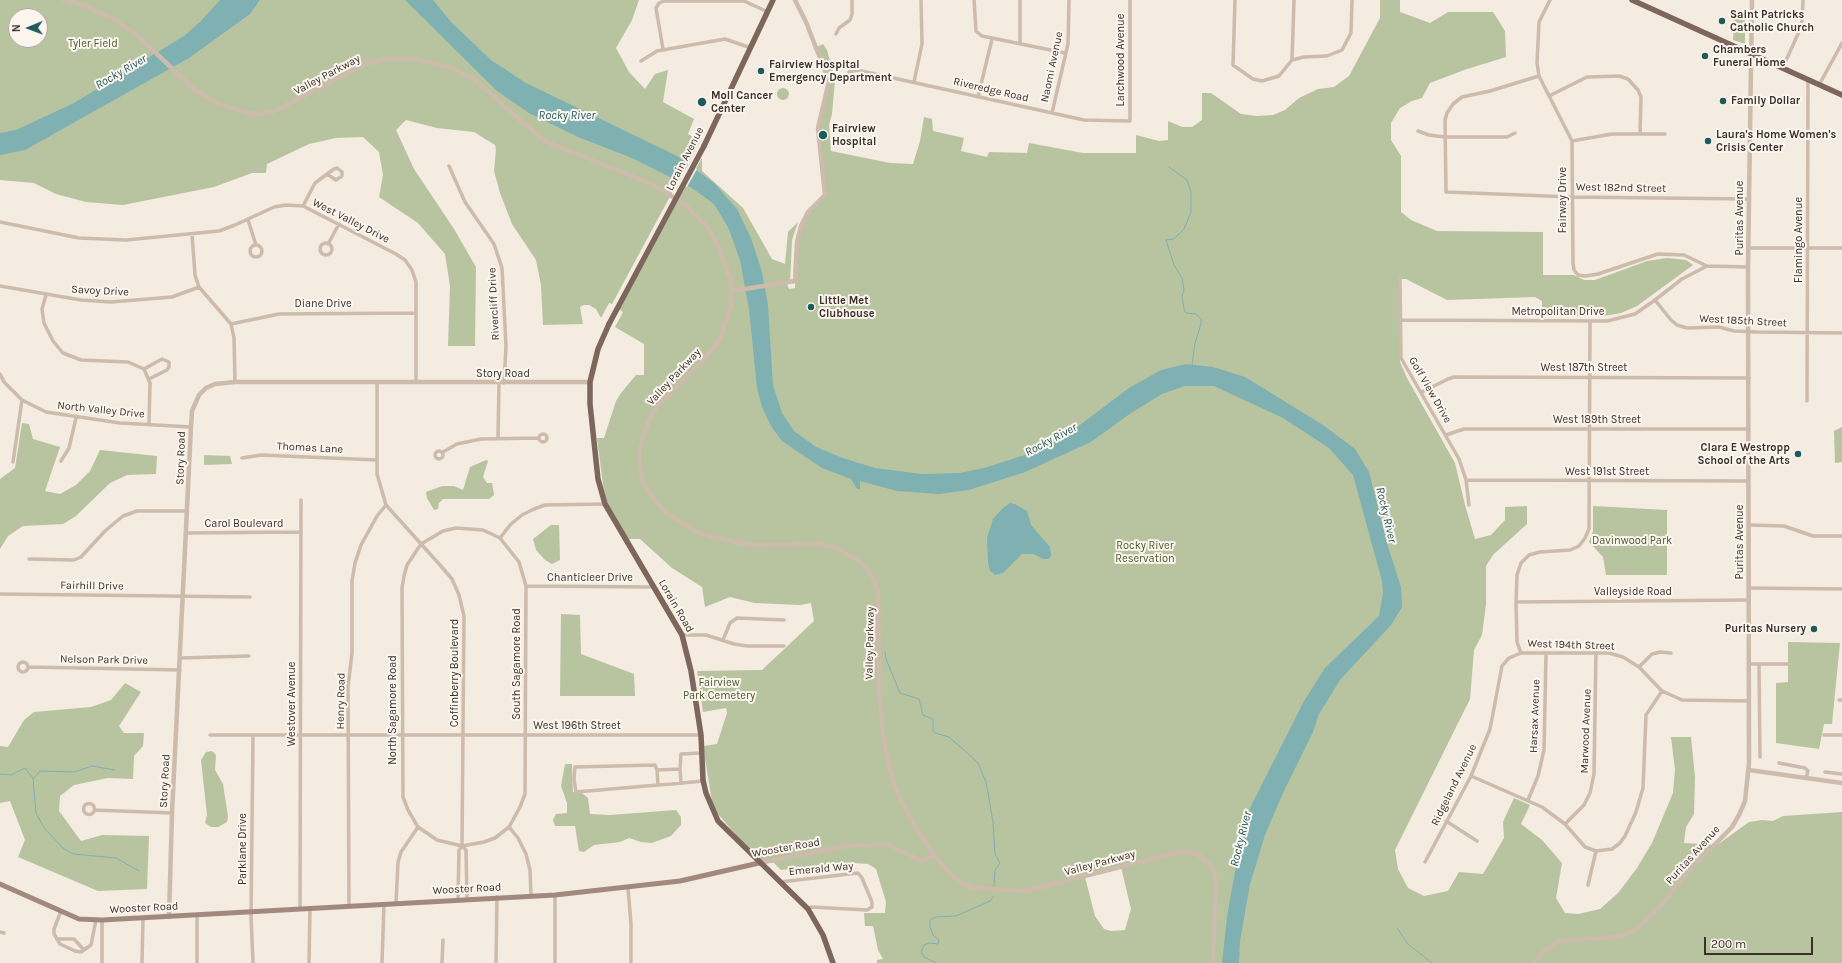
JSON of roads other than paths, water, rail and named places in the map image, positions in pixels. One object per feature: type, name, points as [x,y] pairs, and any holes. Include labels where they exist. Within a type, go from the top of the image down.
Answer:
[{"type":"main road","points":[[1632,0],[1751,55],[1808,78],[1842,95]]},
{"type":"main road","name":"Lorain Avenue","points":[[609,324],[704,146],[773,1]]},
{"type":"main road","name":"Lorain Road","points":[[609,324],[598,349],[590,382],[590,404],[598,479],[605,504],[682,635],[690,661],[701,735],[703,781],[710,804],[718,820],[759,863],[808,909],[823,935],[833,963]]},
{"type":"main road","name":"Wooster Road","points":[[0,884],[79,919],[142,919],[251,913],[300,908],[555,895],[680,881],[759,863]]},
{"type":"street","name":"Valley Parkway","points":[[64,0],[102,12],[125,26],[196,91],[221,105],[235,110],[262,114],[290,104],[365,64],[385,59],[415,59],[449,67],[474,79],[544,141],[652,184],[683,202],[707,226],[719,247],[729,274],[732,291],[728,319],[720,339],[705,358],[656,408],[648,421],[640,446],[639,466],[642,480],[648,492],[664,511],[698,532],[725,541],[751,545],[819,544],[837,548],[859,561],[867,569],[874,580],[878,591],[879,693],[888,763],[893,782],[908,815],[934,855],[951,875],[965,884],[976,888],[1000,891],[1026,891],[1179,852],[1190,852],[1199,855],[1212,868],[1216,886],[1213,963]]},
{"type":"street","points":[[732,291],[774,286],[795,281],[797,242],[801,226],[808,212],[823,197],[825,189],[818,128],[829,81],[806,22],[795,0]]},
{"type":"street","points":[[836,34],[839,28],[850,20],[852,14],[852,0]]},
{"type":"street","points":[[914,82],[922,44],[921,0]]},
{"type":"street","points":[[974,0],[976,31],[982,36],[1065,53]]},
{"type":"street","points":[[1020,0],[1020,43]]},
{"type":"street","name":"Naomi Avenue","points":[[1052,113],[1069,32],[1069,0]]},
{"type":"street","name":"Larchwood Avenue","points":[[1130,0],[1130,121]]},
{"type":"street","points":[[1235,0],[1233,65],[1253,79],[1262,81],[1279,76],[1292,60],[1304,57],[1328,56],[1342,50],[1351,33],[1352,0]]},
{"type":"street","points":[[1292,60],[1294,0]]},
{"type":"street","name":"Fairway Drive","points":[[1550,0],[1541,15],[1537,31],[1537,63],[1539,76],[1572,141],[1574,270],[1578,275],[1585,276],[1598,274],[1658,254],[1684,255],[1707,266]]},
{"type":"street","name":"Puritas Avenue","points":[[1534,963],[1543,952],[1560,941],[1621,935],[1633,930],[1662,905],[1683,877],[1736,821],[1745,801],[1749,770],[1748,267],[1752,0]]},
{"type":"street","points":[[1783,67],[1800,28],[1803,0]]},
{"type":"street","points":[[663,49],[656,8],[659,3],[664,1],[744,1],[768,12]]},
{"type":"street","points":[[641,61],[649,54],[663,49],[725,38],[751,48]]},
{"type":"street","points":[[978,97],[992,39]]},
{"type":"street","points":[[1820,85],[1842,43]]},
{"type":"street","name":"Riveredge Road","points":[[849,72],[857,70],[1084,120],[1130,121]]},
{"type":"street","points":[[1445,137],[1445,120],[1447,113],[1453,104],[1462,97],[1539,76]]},
{"type":"street","points":[[1549,96],[1587,77],[1619,76],[1628,78],[1634,84],[1640,97],[1640,134]]},
{"type":"street","name":"Flamingo Avenue","points":[[1807,401],[1808,78]]},
{"type":"street","points":[[1418,131],[1429,135],[1445,137],[1507,137],[1515,133]]},
{"type":"street","points":[[1572,141],[1612,134],[1665,134]]},
{"type":"street","name":"West 182nd Street","points":[[1445,137],[1446,192],[1572,197],[1749,199]]},
{"type":"street","name":"Rivercliff Drive","points":[[449,166],[465,202],[494,244],[502,268],[506,346],[504,383]]},
{"type":"street","points":[[303,206],[311,188],[327,174]]},
{"type":"street","name":"West Valley Drive","points":[[0,222],[92,240],[126,240],[218,231],[248,220],[274,207],[286,205],[303,206],[405,260],[412,270],[416,282],[416,382]]},
{"type":"street","points":[[248,220],[256,245]]},
{"type":"street","points":[[328,244],[339,224]]},
{"type":"street","points":[[192,234],[195,275],[199,287],[231,324],[234,338],[235,382]]},
{"type":"street","points":[[1749,248],[1842,248]]},
{"type":"street","name":"Metropolitan Drive","points":[[1400,320],[1590,322],[1622,318],[1635,314],[1656,300],[1682,279],[1707,266],[1748,267]]},
{"type":"street","name":"Golf View Drive","points":[[1400,278],[1401,358],[1422,392],[1459,459],[1466,480],[1469,505]]},
{"type":"street","name":"Savoy Drive","points":[[0,286],[46,295],[90,301],[134,302],[172,297],[199,287]]},
{"type":"street","points":[[46,295],[42,309],[44,323],[52,341],[63,353],[81,360],[128,362],[144,370],[149,379],[151,391],[149,424]]},
{"type":"street","name":"West 185th Street","points":[[1656,300],[1677,325],[1687,328],[1719,327],[1734,331],[1749,332],[1842,333]]},
{"type":"street","name":"Diane Drive","points":[[231,324],[279,314],[416,313]]},
{"type":"street","points":[[1520,653],[1517,642],[1516,602],[1517,575],[1521,563],[1529,555],[1540,552],[1570,550],[1579,546],[1586,538],[1589,529],[1590,322]]},
{"type":"street","points":[[144,370],[162,359],[169,362],[169,367],[167,370],[149,379]]},
{"type":"street","name":"North Valley Drive","points":[[0,374],[4,382],[22,400],[46,412],[76,418],[191,427]]},
{"type":"street","name":"West 187th Street","points":[[1422,392],[1454,377],[1748,378]]},
{"type":"street","name":"Story Road","points":[[169,917],[172,813],[184,596],[191,427],[192,411],[199,395],[206,388],[215,384],[235,382],[590,382]]},
{"type":"street","name":"Coffinberry Boulevard","points":[[377,383],[377,474],[386,505],[440,564],[452,580],[459,595],[464,616],[462,846],[459,850],[458,900]]},
{"type":"street","points":[[498,438],[499,383]]},
{"type":"street","points":[[13,462],[22,400]]},
{"type":"street","points":[[61,461],[69,448],[76,418]]},
{"type":"street","name":"West 189th Street","points":[[1446,435],[1464,429],[1749,429]]},
{"type":"street","points":[[442,452],[469,441],[498,438],[539,438]]},
{"type":"street","name":"Thomas Lane","points":[[242,458],[261,455],[377,460]]},
{"type":"street","name":"West 191st Street","points":[[1466,480],[1748,481]]},
{"type":"street","name":"Westover Avenue","points":[[300,908],[302,500]]},
{"type":"street","points":[[500,538],[511,524],[522,515],[545,505],[605,504]]},
{"type":"street","name":"Henry Road","points":[[348,906],[348,687],[352,653],[352,581],[354,563],[361,545],[370,528],[386,505]]},
{"type":"street","points":[[29,559],[74,560],[81,557],[105,531],[123,516],[137,511],[188,511]]},
{"type":"street","points":[[1749,525],[1784,526],[1813,536],[1842,536]]},
{"type":"street","name":"South Sagamore Road","points":[[421,544],[443,531],[456,528],[483,530],[500,538],[519,562],[526,586],[525,794],[520,808],[509,828],[495,838],[484,842],[462,846]]},
{"type":"street","name":"Carol Boulevard","points":[[186,533],[301,532]]},
{"type":"street","name":"North Sagamore Road","points":[[421,544],[407,564],[402,588],[403,797],[408,810],[418,827],[436,840],[462,846]]},
{"type":"street","name":"Chanticleer Drive","points":[[526,586],[653,587]]},
{"type":"street","points":[[1749,588],[1842,589]]},
{"type":"street","name":"Fairhill Drive","points":[[0,594],[250,597]]},
{"type":"street","name":"Valleyside Road","points":[[1516,602],[1749,600]]},
{"type":"street","points":[[723,640],[730,623],[737,618],[784,620]]},
{"type":"street","points":[[682,635],[706,635],[734,644],[747,646],[784,646]]},
{"type":"street","points":[[1639,667],[1652,654],[1660,652],[1671,653]]},
{"type":"street","name":"West 194th Street","points":[[1520,653],[1609,653],[1623,657],[1639,667],[1662,691],[1682,700],[1749,701]]},
{"type":"street","name":"Ridgeland Avenue","points":[[1425,862],[1471,776],[1490,729],[1502,666],[1509,658],[1520,653]]},
{"type":"street","name":"Marwood Avenue","points":[[1565,824],[1584,805],[1590,793],[1594,774],[1596,653]]},
{"type":"street","name":"Harsax Avenue","points":[[1528,800],[1538,776],[1544,750],[1546,654]]},
{"type":"street","points":[[180,658],[249,656]]},
{"type":"street","points":[[1749,664],[1788,664]]},
{"type":"street","points":[[1759,664],[1760,757]]},
{"type":"street","name":"Nelson Park Drive","points":[[28,667],[180,670]]},
{"type":"street","points":[[1471,776],[1528,800],[1551,812],[1565,824],[1586,847],[1596,851],[1605,851],[1620,843],[1636,812],[1643,788],[1646,715],[1662,691]]},
{"type":"street","name":"West 196th Street","points":[[210,735],[701,735]]},
{"type":"street","points":[[1824,735],[1842,735]]},
{"type":"street","name":"Parklane Drive","points":[[253,736],[251,913],[253,963]]},
{"type":"street","points":[[681,783],[681,754],[702,753]]},
{"type":"street","points":[[1779,763],[1805,768],[1808,772],[1806,778]]},
{"type":"street","points":[[658,785],[657,770],[655,765],[575,767],[574,779],[576,792],[658,785],[703,781]]},
{"type":"street","points":[[657,770],[680,769]]},
{"type":"street","points":[[1749,770],[1842,784]]},
{"type":"street","points":[[1825,772],[1842,774]]},
{"type":"street","points":[[94,810],[172,813]]},
{"type":"street","points":[[1446,821],[1477,841]]},
{"type":"street","points":[[396,903],[398,862],[401,852],[418,827]]},
{"type":"street","points":[[509,828],[518,838],[526,854],[530,870],[531,896]]},
{"type":"street","name":"Wooster Road","points":[[759,863],[846,846],[886,844],[922,861],[934,855]]},
{"type":"street","name":"Coffinberry Boulevard","points":[[462,846],[466,850],[467,899]]},
{"type":"street","points":[[1588,885],[1596,851]]},
{"type":"street","name":"Emerald Way","points":[[779,882],[858,873],[862,878],[872,902],[872,907],[867,910],[811,907],[808,909]]},
{"type":"street","points":[[628,888],[631,924],[631,963]]},
{"type":"street","points":[[555,895],[555,963]]},
{"type":"street","points":[[496,963],[497,897]]},
{"type":"street","points":[[382,963],[384,904]]},
{"type":"street","points":[[309,963],[310,908]]},
{"type":"street","points":[[61,911],[54,931],[57,939],[69,950],[81,952],[90,945],[96,920]]},
{"type":"street","points":[[197,916],[197,963]]},
{"type":"street","points":[[142,919],[142,963]]},
{"type":"street","points":[[102,920],[102,963]]},
{"type":"street","points":[[57,939],[74,939],[84,950]]},
{"type":"street","points":[[442,963],[443,940]]},
{"type":"water","name":"Rocky River","points":[[220,0],[260,0],[250,14],[189,58],[25,150],[0,155],[0,133],[16,130],[74,103],[184,36],[200,22]]},
{"type":"water","name":"Rocky River","points":[[405,0],[433,0],[451,22],[491,60],[526,83],[677,156],[714,183],[737,209],[751,238],[762,272],[768,305],[773,385],[782,413],[794,431],[816,447],[843,458],[875,468],[922,474],[960,473],[984,468],[1028,454],[1064,437],[1129,388],[1161,370],[1186,364],[1213,367],[1245,377],[1323,425],[1355,449],[1369,472],[1388,547],[1401,587],[1402,607],[1391,625],[1340,680],[1319,714],[1313,732],[1282,795],[1265,835],[1250,884],[1240,941],[1239,963],[1222,963],[1227,917],[1242,832],[1247,814],[1304,701],[1325,668],[1379,616],[1383,593],[1382,581],[1353,475],[1329,448],[1283,418],[1214,386],[1185,386],[1162,394],[1131,413],[1091,442],[1025,472],[969,490],[939,494],[897,491],[860,481],[860,489],[857,489],[851,479],[822,468],[782,441],[771,426],[762,407],[757,388],[749,309],[740,260],[728,227],[714,204],[692,188],[632,158],[578,137],[529,113],[497,91]]},
{"type":"water","points":[[1010,503],[1015,504],[1027,511],[1031,525],[1050,547],[1051,556],[1048,559],[1043,559],[1034,554],[1022,554],[1003,573],[995,575],[990,571],[988,563],[987,538],[993,519]]},
{"type":"waterway","points":[[1169,167],[1187,180],[1191,191],[1191,212],[1184,229],[1174,239],[1166,240],[1174,265],[1182,278],[1184,290],[1182,296],[1184,309],[1186,313],[1196,314],[1201,319],[1201,324],[1195,343],[1192,365]]},
{"type":"waterway","points":[[885,652],[886,659],[900,693],[919,699],[923,715],[933,719],[933,730],[935,733],[949,737],[978,763],[986,782],[993,822],[995,854],[1000,863],[995,870],[994,886]]},
{"type":"waterway","points":[[34,778],[40,771],[74,772],[92,766],[115,770]]},
{"type":"waterway","points":[[0,774],[11,775],[25,768],[33,778],[36,813],[44,828],[63,848],[73,854],[116,858],[139,871]]},
{"type":"waterway","points":[[936,963],[924,957],[921,952],[924,945],[929,943],[938,944],[939,940],[933,935],[930,927],[930,920],[936,917],[956,916],[990,901],[994,896]]},
{"type":"waterway","points":[[1397,928],[1408,944],[1432,963]]},
{"type":"place","name":"Saint Patricks Catholic Church","points":[[1722,21]]},
{"type":"place","name":"Chambers Funeral Home","points":[[1705,56]]},
{"type":"place","name":"Fairview Hospital Emergency Department","points":[[761,71]]},
{"type":"place","name":"Family Dollar","points":[[1723,101]]},
{"type":"place","name":"Moll Cancer Center","points":[[702,102]]},
{"type":"place","name":"Fairview Hospital","points":[[823,135]]},
{"type":"place","name":"Laura's Home Women's Crisis Center","points":[[1708,141]]},
{"type":"place","name":"Little Met Clubhouse","points":[[811,307]]},
{"type":"place","name":"Clara E Westropp School of the Arts","points":[[1798,454]]},
{"type":"place","name":"Puritas Nursery","points":[[1814,629]]},
{"type":"park label","name":"Tyler Field","points":[[93,44]]},
{"type":"park label","name":"Davinwood Park","points":[[1632,541]]},
{"type":"park label","name":"Rocky River Reservation","points":[[1145,552]]},
{"type":"park label","name":"Fairview Park Cemetery","points":[[719,689]]}]
